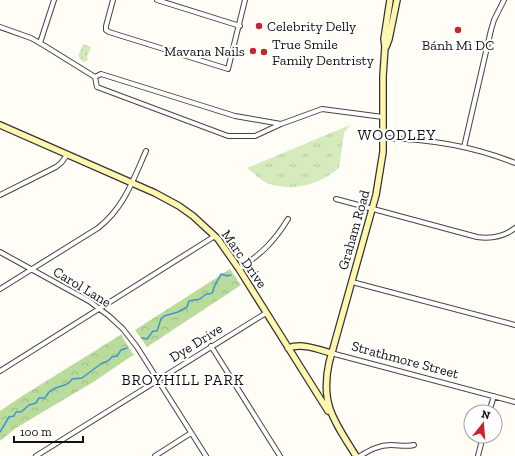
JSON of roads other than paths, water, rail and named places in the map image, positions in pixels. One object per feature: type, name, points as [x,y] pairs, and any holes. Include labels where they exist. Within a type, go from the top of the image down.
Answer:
[{"type":"street","points":[[40,43],[54,0]]},
{"type":"street","points":[[113,0],[106,26],[106,30],[108,32],[228,69],[240,26],[245,0]]},
{"type":"street","points":[[157,0],[240,26]]},
{"type":"street","name":"Graham Road","points":[[356,456],[333,420],[328,403],[326,383],[332,353],[382,168],[384,138],[384,39],[390,0]]},
{"type":"street","points":[[385,47],[390,37],[396,0]]},
{"type":"street","points":[[464,147],[491,30],[494,20],[504,0]]},
{"type":"street","points":[[0,27],[40,43],[94,77],[97,87],[228,136],[255,136],[281,124],[322,109],[383,117]]},
{"type":"street","points":[[94,77],[102,74],[235,116],[281,124]]},
{"type":"street","name":"Marc Drive","points":[[0,126],[155,193],[180,206],[205,226],[215,236],[239,269],[333,420]]},
{"type":"street","points":[[384,138],[425,140],[464,147],[491,154],[515,163]]},
{"type":"street","points":[[0,289],[98,228],[107,220],[121,205],[146,151]]},
{"type":"street","points":[[0,195],[56,167],[67,155]]},
{"type":"street","points":[[336,199],[485,238],[501,236],[515,228]]},
{"type":"street","points":[[239,269],[254,259],[268,246],[281,231],[288,219]]},
{"type":"street","points":[[0,371],[215,236]]},
{"type":"street","name":"Carol Lane","points":[[0,252],[100,308],[109,316],[131,338],[206,456]]},
{"type":"street","points":[[352,282],[515,325]]},
{"type":"street","name":"Dye Drive","points":[[36,456],[266,313]]},
{"type":"street","points":[[211,346],[280,456]]},
{"type":"street","name":"Strathmore Street","points":[[288,348],[293,346],[303,346],[515,402]]},
{"type":"street","points":[[492,404],[494,396]]},
{"type":"street","points":[[155,456],[191,433]]},
{"type":"street","points":[[478,456],[481,444]]},
{"type":"street","points":[[360,456],[368,451],[382,446],[389,445],[404,447],[414,445]]},
{"type":"waterway","points":[[142,338],[147,339],[153,331],[157,331],[161,319],[164,316],[178,312],[187,307],[189,301],[200,299],[206,294],[213,292],[221,274],[227,276],[231,275]]},
{"type":"waterway","points":[[0,432],[9,417],[14,416],[16,412],[21,412],[29,405],[36,403],[39,398],[45,398],[48,393],[55,388],[66,385],[72,379],[82,378],[102,363],[108,361],[112,357],[117,356],[121,350],[127,348]]},
{"type":"place","name":"Celebrity Delly","points":[[259,26]]},
{"type":"place","name":"Bánh Mì DC","points":[[458,30]]},
{"type":"place","name":"Mavana Nails","points":[[253,51]]},
{"type":"place","name":"True Smile Family Dentristy","points":[[264,52]]},
{"type":"district","name":"WOODLEY","points":[[397,135]]},
{"type":"district","name":"BROYHILL PARK","points":[[183,380]]}]
